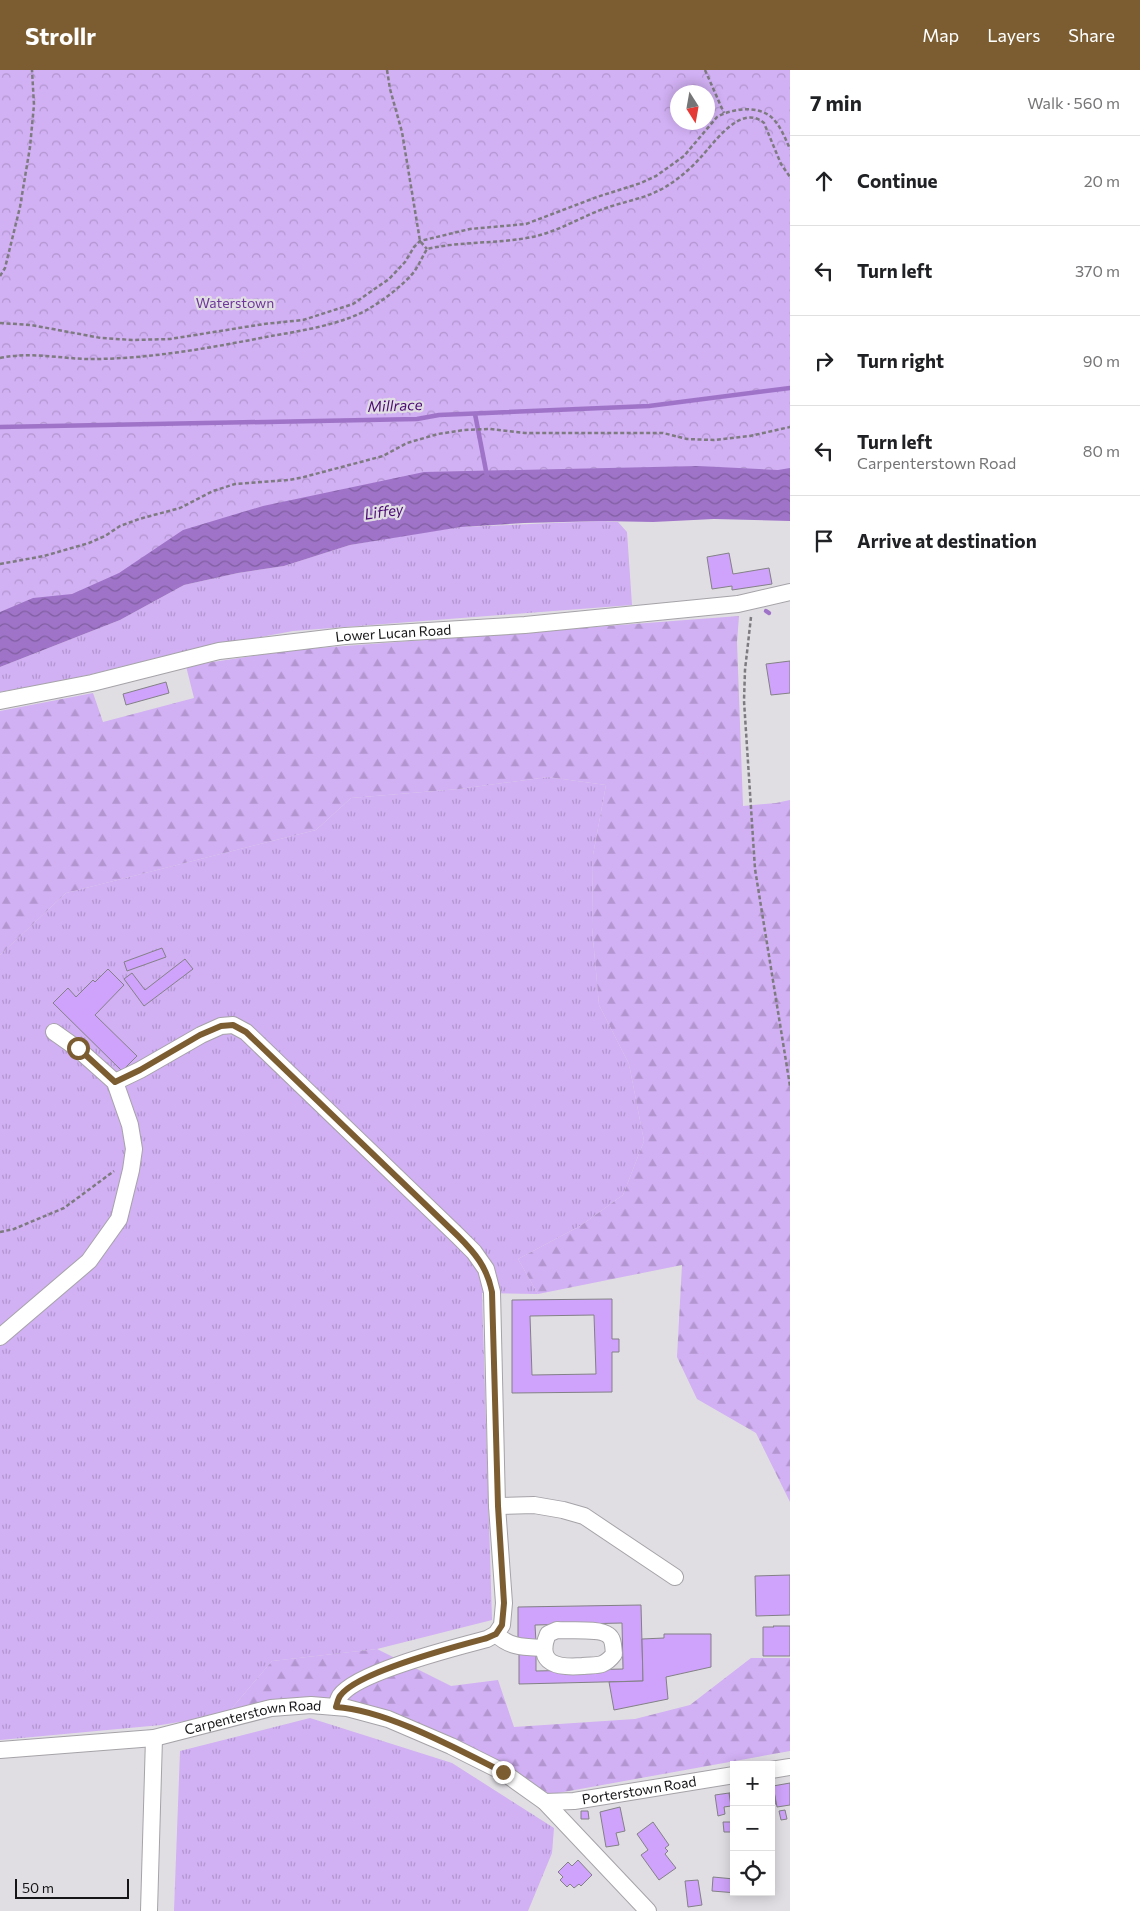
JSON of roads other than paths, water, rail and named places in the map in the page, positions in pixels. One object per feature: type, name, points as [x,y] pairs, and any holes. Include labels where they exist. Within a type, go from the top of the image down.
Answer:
[{"type":"street","name":"Lower Lucan Road","points":[[0,701],[92,683],[219,651],[345,636],[525,625],[738,604],[790,592]]},
{"type":"street","points":[[115,1082],[140,1070],[200,1035],[221,1026],[233,1025],[246,1032],[474,1252],[486,1269],[492,1292],[498,1506],[504,1603],[502,1625],[496,1634],[487,1638],[422,1656],[370,1676],[349,1688],[340,1696],[336,1707]]},
{"type":"street","points":[[0,1337],[90,1262],[119,1220],[130,1172],[134,1149],[130,1125],[115,1082],[78,1048],[54,1032]]},
{"type":"street","points":[[498,1506],[534,1505],[584,1516],[675,1577]]},
{"type":"street","points":[[496,1634],[508,1644],[544,1648]]},
{"type":"street","name":"Carpenterstown Road","points":[[0,1750],[154,1738],[271,1708],[311,1705],[347,1708],[388,1719],[451,1746],[503,1772],[545,1802],[648,1911]]},
{"type":"street","points":[[149,1911],[154,1738]]},
{"type":"street","points":[[775,1770],[790,1768]]},
{"type":"street","name":"Porterstown Road","points":[[545,1802],[574,1801],[730,1776]]},
{"type":"water","name":"Liffey","points":[[698,466],[778,470],[790,468],[790,521],[714,519],[653,522],[524,523],[461,527],[350,545],[284,566],[238,573],[184,585],[120,620],[0,667],[0,612],[33,598],[72,594],[119,573],[183,530],[263,506],[424,472]]},
{"type":"waterway","name":"Millrace","points":[[0,427],[417,419],[439,415],[649,406],[790,388]]},
{"type":"waterway","points":[[475,414],[487,476]]},
{"type":"park label","name":"Waterstown","points":[[235,303]]}]
